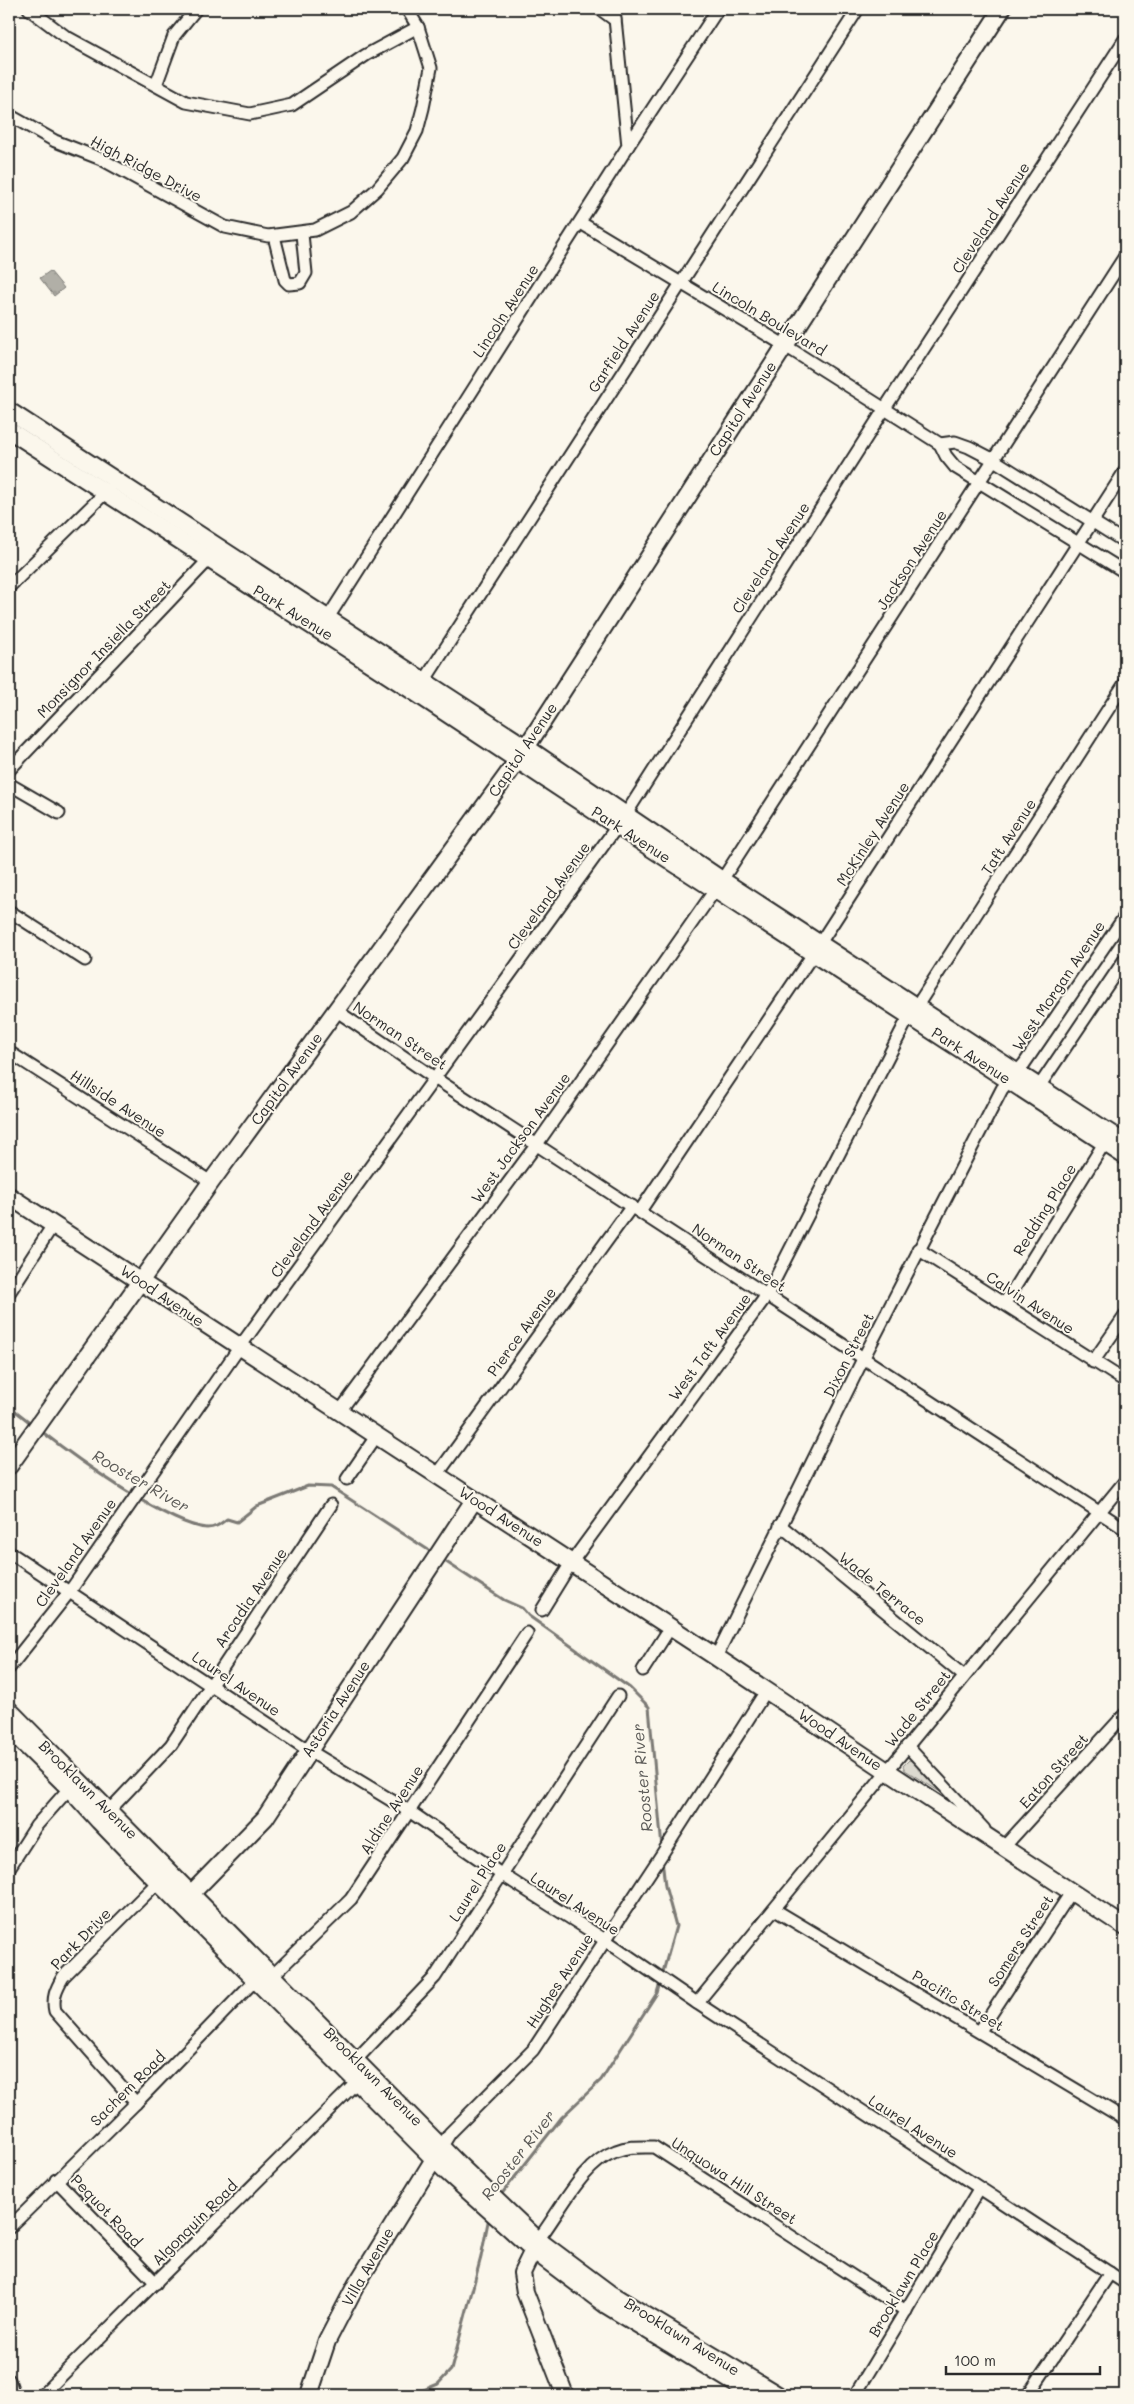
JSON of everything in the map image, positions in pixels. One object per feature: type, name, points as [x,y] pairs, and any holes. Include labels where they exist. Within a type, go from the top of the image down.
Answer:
[{"type":"main road","name":"Capitol Avenue","points":[[9,1466],[211,1182],[522,754],[1002,9]]},
{"type":"main road","name":"Park Avenue","points":[[9,411],[111,487]]},
{"type":"main road","name":"Park Avenue","points":[[9,430],[143,507],[220,547],[324,625]]},
{"type":"main road","name":"Park Avenue","points":[[143,507],[209,560],[324,625],[420,687],[1107,1138],[1125,1156]]},
{"type":"main road","name":"Park Avenue","points":[[1107,1138],[1125,1143]]},
{"type":"main road","name":"Wood Avenue","points":[[9,1196],[239,1348],[340,1411],[716,1657],[1125,1927]]},
{"type":"main road","name":"Astoria Avenue","points":[[186,1899],[265,1818],[474,1500]]},
{"type":"main road","name":"Brooklawn Avenue","points":[[9,1710],[73,1784],[104,1816],[438,2153],[506,2218],[606,2305],[754,2395]]},
{"type":"main road","name":"Brooklawn Avenue","points":[[9,1729],[73,1784]]},
{"type":"main road","name":"Villa Avenue","points":[[309,2395],[327,2341],[356,2284],[438,2153]]},
{"type":"main road","name":"Brooklawn Avenue","points":[[535,2244],[609,2293],[778,2395]]},
{"type":"main road","points":[[535,2244],[522,2272],[525,2292],[565,2395]]},
{"type":"street","points":[[29,9],[65,36],[186,102],[250,114],[292,104],[366,55],[418,27]]},
{"type":"street","points":[[156,85],[174,36],[196,9]]},
{"type":"street","name":"High Ridge Drive","points":[[9,115],[55,141],[101,159],[225,227],[268,236],[302,234],[315,230],[350,212],[377,189],[403,158],[419,124],[431,68],[418,27],[407,9]]},
{"type":"street","points":[[600,9],[614,14],[628,146]]},
{"type":"street","name":"Lincoln Avenue","points":[[324,625],[581,223],[628,146],[718,9]]},
{"type":"street","name":"Garfield Avenue","points":[[420,687],[858,9]]},
{"type":"street","name":"Cleveland Avenue","points":[[9,1668],[70,1591],[239,1348],[436,1079],[622,820],[885,408],[1125,39]]},
{"type":"street","name":"Lincoln Boulevard","points":[[581,223],[885,408],[940,444],[946,456],[956,467],[1125,572]]},
{"type":"street","points":[[274,236],[286,280],[289,284],[300,283],[306,274],[302,234]]},
{"type":"street","name":"Jackson Avenue","points":[[719,885],[1125,256]]},
{"type":"street","name":"Lincoln Boulevard","points":[[940,444],[955,442],[994,460],[1125,542]]},
{"type":"street","name":"McKinley Avenue","points":[[636,1208],[816,948],[1079,544],[1125,470]]},
{"type":"street","points":[[9,587],[111,487]]},
{"type":"street","name":"Monsignor Insiella Street","points":[[9,770],[220,547]]},
{"type":"street","name":"Taft Avenue","points":[[914,1011],[1125,683]]},
{"type":"street","points":[[9,784],[60,813]]},
{"type":"street","name":"West Jackson Avenue","points":[[340,1411],[536,1144],[719,885]]},
{"type":"street","points":[[9,911],[85,960]]},
{"type":"street","name":"West Morgan Avenue","points":[[1013,1077],[1125,916]]},
{"type":"street","points":[[1036,1091],[1125,959]]},
{"type":"street","name":"Norman Street","points":[[337,1011],[436,1079],[1125,1529]]},
{"type":"street","name":"West Taft Avenue","points":[[542,1610],[572,1563],[766,1295],[914,1011]]},
{"type":"street","name":"Hillside Avenue","points":[[9,1052],[211,1182]]},
{"type":"street","name":"Dixon Street","points":[[716,1657],[918,1250],[997,1097],[1013,1077]]},
{"type":"street","name":"Redding Place","points":[[1005,1303],[1107,1138]]},
{"type":"street","name":"Pierce Avenue","points":[[437,1475],[636,1208]]},
{"type":"street","points":[[9,1293],[53,1225]]},
{"type":"street","name":"Calvin Avenue","points":[[918,1250],[1005,1303],[1125,1381]]},
{"type":"street","points":[[1094,1362],[1125,1316]]},
{"type":"street","points":[[347,1478],[376,1435]]},
{"type":"street","name":"Wade Street","points":[[697,2003],[1125,1481]]},
{"type":"street","name":"Arcadia Avenue","points":[[104,1816],[171,1745],[331,1505]]},
{"type":"street","name":"Wade Terrace","points":[[780,1525],[964,1676]]},
{"type":"street","name":"Laurel Avenue","points":[[9,1552],[308,1750],[409,1811],[501,1874],[605,1940],[697,2003],[1125,2283]]},
{"type":"street","points":[[643,1670],[670,1628]]},
{"type":"street","name":"Aldine Avenue","points":[[264,1978],[351,1899],[527,1633]]},
{"type":"street","name":"Hughes Avenue","points":[[438,2153],[450,2133],[532,2050],[654,1867],[766,1691]]},
{"type":"street","name":"Laurel Place","points":[[351,2065],[435,1976],[618,1696]]},
{"type":"street","name":"Eaton Street","points":[[999,1844],[1125,1714]]},
{"type":"street","name":"Wood Avenue","points":[[907,1746],[999,1844]]},
{"type":"street","points":[[9,1868],[36,1826],[73,1784]]},
{"type":"street","name":"Park Drive","points":[[136,2103],[54,2011],[53,2002],[55,1992],[62,1977],[164,1877]]},
{"type":"street","name":"Somers Street","points":[[980,2031],[1072,1891]]},
{"type":"street","name":"Pacific Street","points":[[775,1910],[1125,2119]]},
{"type":"street","name":"Sachem Road","points":[[9,2228],[264,1978]]},
{"type":"street","name":"Algonquin Road","points":[[42,2395],[363,2077]]},
{"type":"street","name":"Unquowa Hill Street","points":[[535,2244],[588,2169],[600,2159],[616,2150],[633,2147],[654,2147],[906,2311]]},
{"type":"street","name":"Pequot Road","points":[[56,2180],[156,2283]]},
{"type":"street","name":"Brooklawn Place","points":[[854,2395],[979,2188]]},
{"type":"street","points":[[1028,2395],[1110,2273]]},
{"type":"street","points":[[9,2380],[14,2395]]},
{"type":"green space","points":[[909,1760],[945,1795],[905,1770],[903,1766]]},
{"type":"water","points":[[50,271],[64,288],[54,296],[40,278]]},
{"type":"waterway","name":"Rooster River","points":[[9,1406],[32,1424]]},
{"type":"waterway","name":"Rooster River","points":[[41,1431],[98,1472],[146,1503],[190,1524],[210,1528],[227,1519],[237,1522],[257,1506],[308,1486],[331,1487],[433,1553]]},
{"type":"waterway","name":"Rooster River","points":[[440,1558],[504,1600],[522,1608],[529,1616],[630,1688],[649,1707],[662,1848]]},
{"type":"waterway","name":"Rooster River","points":[[500,2196],[562,2117],[601,2080],[657,1993],[676,1926],[665,1886],[662,1859]]},
{"type":"waterway","name":"Rooster River","points":[[412,2395],[438,2384],[451,2370],[481,2257],[489,2217]]}]
